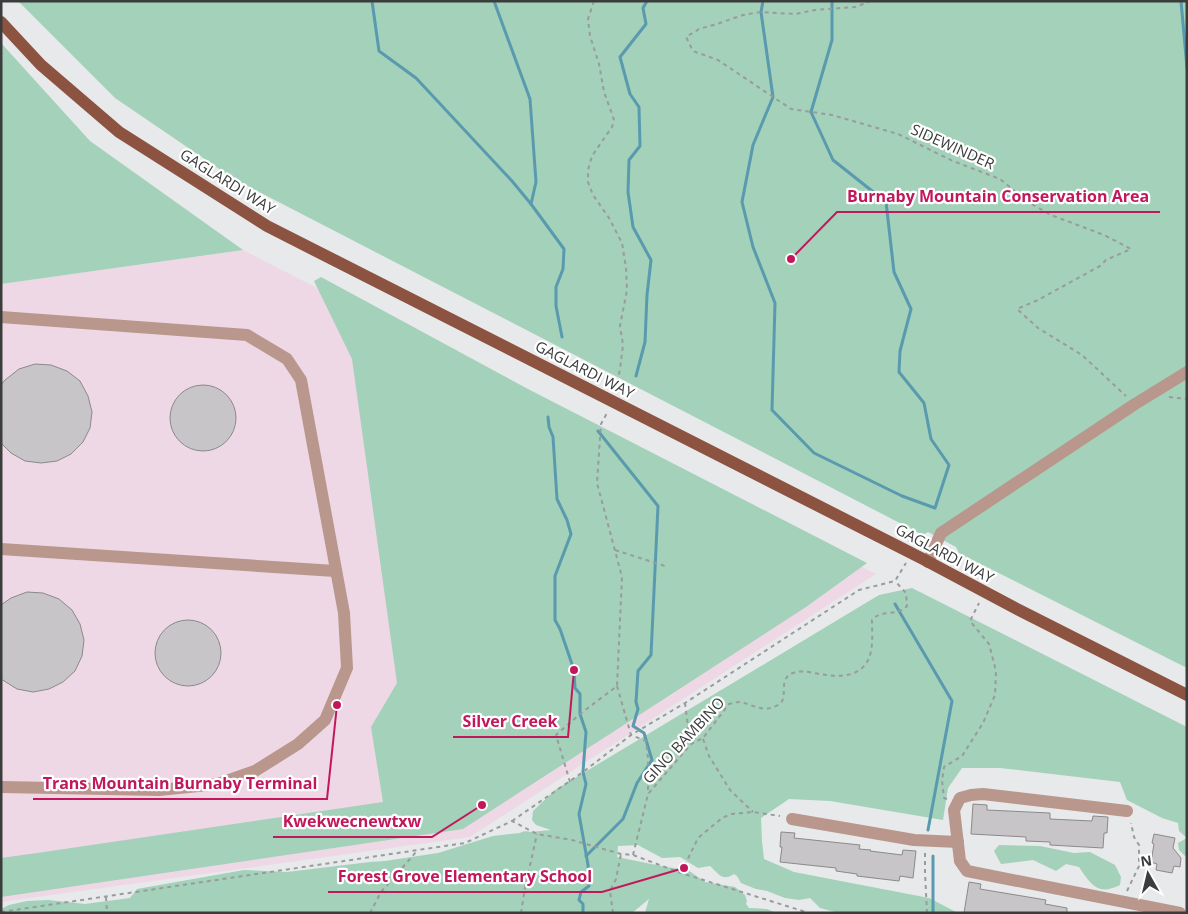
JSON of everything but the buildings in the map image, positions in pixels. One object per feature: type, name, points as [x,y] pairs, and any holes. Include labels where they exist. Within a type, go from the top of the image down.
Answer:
[{"type":"main road","name":"GAGLARDI WAY","points":[[1,22],[41,65],[119,132],[267,226],[1187,695]]},
{"type":"street","points":[[1,317],[247,335],[287,359],[301,380],[344,613],[347,668],[325,720],[298,744],[255,771],[218,784],[159,790],[1,787]]},
{"type":"street","points":[[928,562],[941,533],[1135,404],[1187,372]]},
{"type":"street","points":[[1,549],[335,571]]},
{"type":"street","points":[[1127,811],[983,794],[960,798],[954,810],[960,861],[967,872],[1180,913]]},
{"type":"street","points":[[788,818],[914,840],[958,842]]},
{"type":"path","points":[[594,1],[588,19],[590,36],[599,64],[604,92],[614,120],[612,127],[592,156],[588,170],[588,182],[593,195],[609,218],[622,243],[627,282],[620,326],[623,345],[620,369],[613,401],[601,424],[597,483],[622,577],[617,686],[631,735]]},
{"type":"path","name":"SIDEWINDER","points":[[871,1],[855,7],[824,9],[795,14],[753,13],[699,29],[686,38],[693,51],[718,60],[791,109],[832,115],[898,134],[953,161],[1000,179],[1028,202],[1051,215],[1104,235],[1131,249],[1106,260],[1100,266],[1046,296],[1017,309],[1038,328],[1082,355],[1135,404]]},
{"type":"path","points":[[614,550],[668,567]]},
{"type":"path","points":[[1,912],[466,842],[512,821],[570,782],[631,735],[685,703],[859,590],[895,581],[912,554]]},
{"type":"path","name":"GINO BAMBINO","points":[[633,855],[648,794],[691,744],[703,738],[729,704],[742,702],[756,708],[770,709],[780,704],[783,700],[784,683],[787,677],[794,673],[804,672],[837,676],[854,674],[865,665],[871,652],[872,620],[876,616],[904,610],[907,606],[906,593],[895,581]]},
{"type":"path","points":[[958,802],[944,798],[942,781],[944,768],[962,756],[983,724],[995,695],[996,671],[990,644],[970,621],[984,592]]},
{"type":"path","points":[[570,782],[556,734],[617,686]]},
{"type":"path","points":[[685,703],[691,744]]},
{"type":"path","points":[[631,735],[646,741],[648,794]]},
{"type":"path","points":[[703,738],[709,756],[730,790],[753,812]]},
{"type":"path","points":[[1124,896],[1139,866],[1139,845],[1134,837],[1127,811]]},
{"type":"path","points":[[681,873],[698,838],[722,818],[731,814],[753,812],[788,818]]},
{"type":"path","points":[[512,821],[537,834],[578,841],[621,854],[633,855],[681,873],[809,913]]},
{"type":"path","points":[[521,913],[537,834]]},
{"type":"path","points":[[926,840],[924,872],[927,913]]},
{"type":"path","points":[[370,913],[381,892],[418,850]]},
{"type":"path","points":[[613,913],[610,891],[616,878],[621,854]]},
{"type":"path","points":[[106,897],[107,913]]},
{"type":"shaded area","points":[[243,250],[876,574],[470,837],[1,902],[1,284]]},
{"type":"green space","points":[[18,1],[1187,1],[1187,668],[959,553],[956,547],[928,532],[923,535],[234,179],[115,98]]},
{"type":"green space","points":[[1,43],[90,141],[243,250],[1,284]]},
{"type":"green space","points":[[321,277],[528,389],[867,563],[806,607],[463,829],[1,897],[1,858],[383,802],[371,727],[397,683],[352,359],[314,281]]},
{"type":"green space","points":[[912,588],[1187,727],[1187,838],[1179,831],[1178,823],[1162,818],[1127,800],[1120,782],[1000,768],[962,768],[948,788],[943,820],[830,801],[789,799],[761,818],[764,859],[794,872],[929,898],[958,913],[839,913],[820,908],[810,898],[799,900],[785,898],[741,883],[734,874],[724,877],[710,866],[698,868],[680,857],[662,858],[638,845],[618,846],[617,857],[688,870],[705,882],[735,887],[745,895],[746,904],[749,908],[767,909],[776,913],[645,913],[649,899],[632,913],[1,913],[1,909],[9,905],[27,901],[48,900],[85,904],[130,898],[137,889],[244,870],[287,872],[385,861],[438,853],[493,836],[525,831],[551,830],[536,825],[532,820],[533,811],[555,790],[879,595]]},
{"type":"green space","points":[[1187,838],[1187,858],[1179,850],[1178,843]]},
{"type":"green space","points":[[999,845],[1040,846],[1074,853],[1090,852],[1115,865],[1121,877],[1120,885],[1101,889],[1091,884],[1079,867],[1066,864],[1056,871],[1033,860],[1001,864],[994,851]]},
{"type":"waterway","points":[[372,1],[379,51],[416,78],[531,204]]},
{"type":"waterway","points":[[494,1],[530,99],[536,182],[531,204],[564,249],[563,269],[556,287],[556,306],[562,337]]},
{"type":"waterway","points":[[636,376],[645,342],[651,260],[633,227],[628,192],[629,160],[640,146],[639,107],[630,94],[620,57],[646,24],[643,8],[647,1]]},
{"type":"waterway","points":[[763,1],[761,12],[773,97],[753,145],[742,202],[753,247],[775,303],[772,410],[814,453],[902,496],[935,508],[949,465],[931,439],[924,403],[899,372],[900,351],[911,309],[894,272],[886,202],[833,160],[811,112],[832,40],[832,1]]},
{"type":"waterway","points":[[1181,1],[1187,68]]},
{"type":"waterway","points":[[548,417],[553,437],[557,499],[571,534],[555,576],[555,620],[574,670],[575,688],[580,694],[580,714],[586,732],[583,772],[586,784],[579,814],[588,865],[589,886],[581,892],[579,900],[583,904],[583,913]]},
{"type":"waterway","points":[[586,856],[623,819],[637,783],[652,760],[644,733],[633,726],[638,709],[636,702],[638,671],[651,655],[658,506],[598,431]]},
{"type":"waterway","points":[[895,604],[952,701],[928,830]]},
{"type":"waterway","points":[[933,856],[933,913]]},
{"type":"place","name":"Burnaby Mountain Conservation Area","points":[[791,259]]},
{"type":"place","name":"Silver Creek","points":[[574,670]]},
{"type":"place","name":"Trans Mountain Burnaby Terminal","points":[[337,705]]},
{"type":"place","name":"Kwekwecnewtxw","points":[[482,805]]},
{"type":"place","name":"Forest Grove Elementary School","points":[[684,868]]}]
